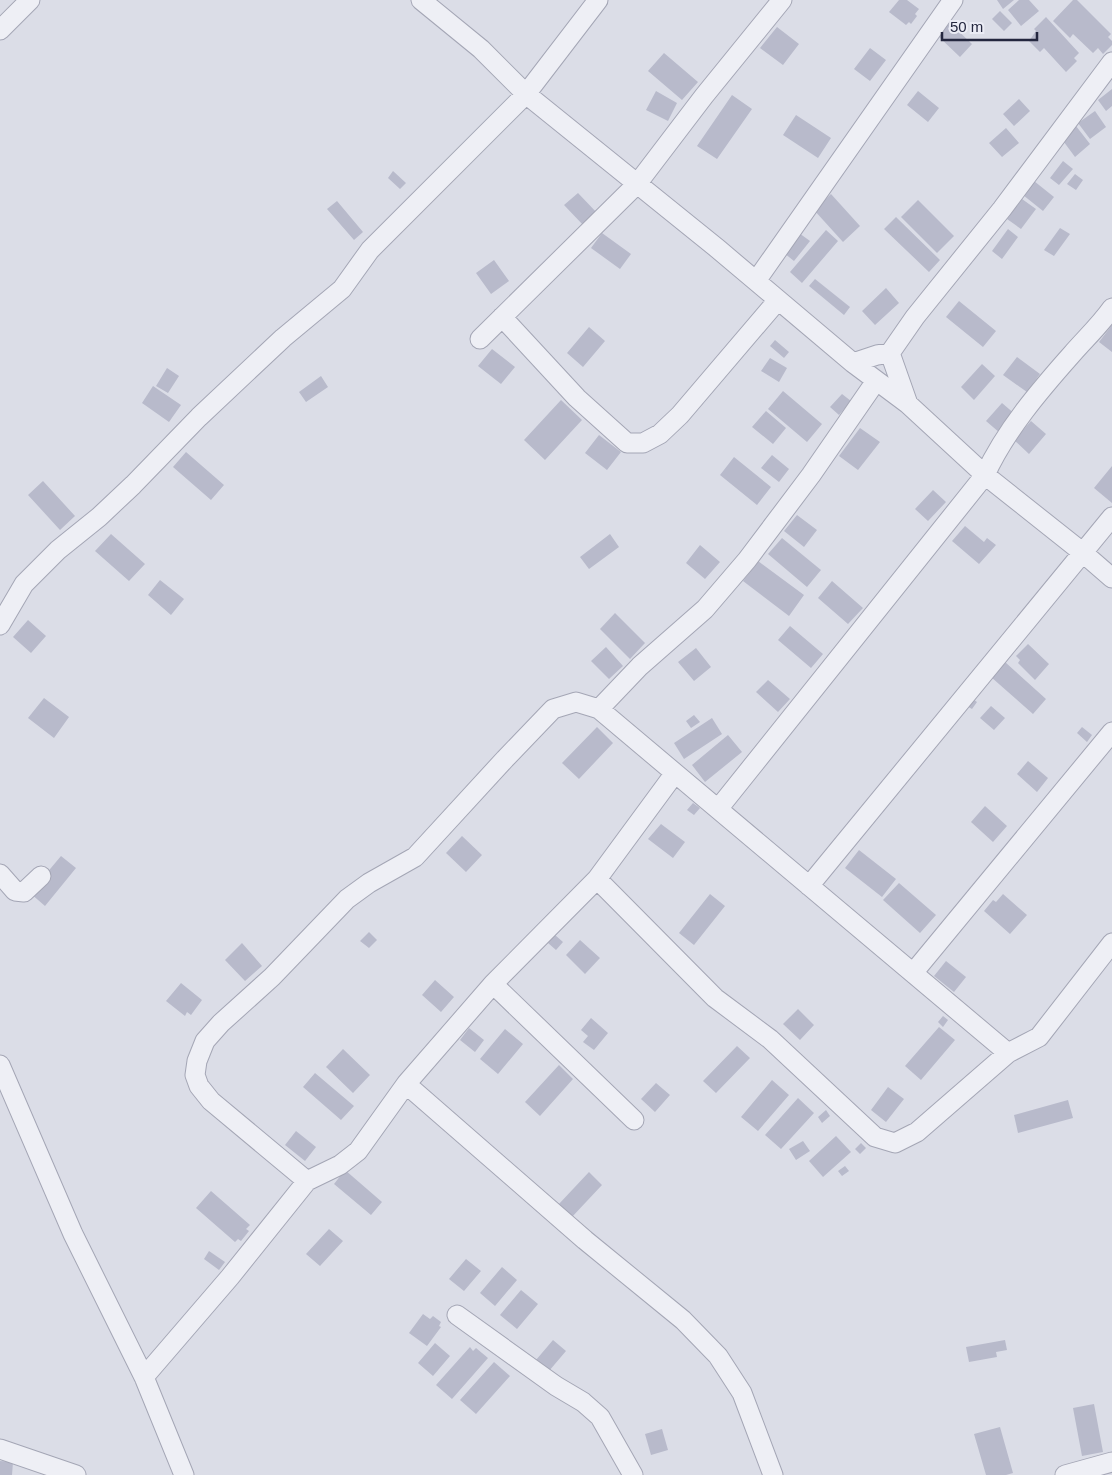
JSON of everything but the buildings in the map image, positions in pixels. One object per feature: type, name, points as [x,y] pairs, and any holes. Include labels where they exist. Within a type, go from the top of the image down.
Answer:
[{"type":"street","points":[[0,30],[30,0]]},
{"type":"street","points":[[0,625],[24,584],[58,550],[99,517],[133,485],[199,417],[283,338],[342,289],[370,250],[526,94],[598,0]]},
{"type":"street","points":[[480,339],[637,184],[704,96],[782,0]]},
{"type":"street","points":[[756,281],[953,0]]},
{"type":"street","points":[[425,1],[481,49],[526,94],[756,281],[853,363],[908,404],[985,475],[1112,578]]},
{"type":"street","points":[[853,363],[890,353],[915,317],[1002,209],[1112,62]]},
{"type":"street","points":[[502,316],[584,405],[627,443],[643,443],[660,434],[680,415],[778,300]]},
{"type":"street","points":[[718,809],[985,475],[993,458],[1025,411],[1112,308]]},
{"type":"street","points":[[890,353],[908,404]]},
{"type":"street","points":[[599,709],[640,666],[705,609],[747,560],[811,475],[876,381]]},
{"type":"street","points":[[809,886],[1112,517]]},
{"type":"street","points":[[307,1181],[211,1101],[199,1086],[196,1075],[197,1061],[205,1041],[221,1022],[272,977],[348,899],[369,883],[415,857],[504,759],[553,709],[576,702],[599,709],[1008,1053]]},
{"type":"street","points":[[913,973],[1112,732]]},
{"type":"street","points":[[144,1377],[230,1277],[307,1181],[340,1165],[358,1152],[406,1084],[493,984],[597,879],[675,773]]},
{"type":"street","points":[[0,874],[15,891],[24,892],[41,876]]},
{"type":"street","points":[[597,879],[715,998],[770,1039],[874,1137],[895,1143],[917,1132],[1008,1053],[1039,1037],[1112,943]]},
{"type":"street","points":[[493,984],[634,1120]]},
{"type":"street","points":[[0,1065],[72,1234],[144,1377],[182,1474]]},
{"type":"street","points":[[406,1084],[585,1240],[683,1320],[718,1356],[742,1393],[773,1475]]},
{"type":"street","points":[[457,1315],[556,1386],[583,1402],[600,1417],[633,1475]]},
{"type":"street","points":[[0,1449],[76,1475]]},
{"type":"street","points":[[1065,1475],[1112,1462]]}]
